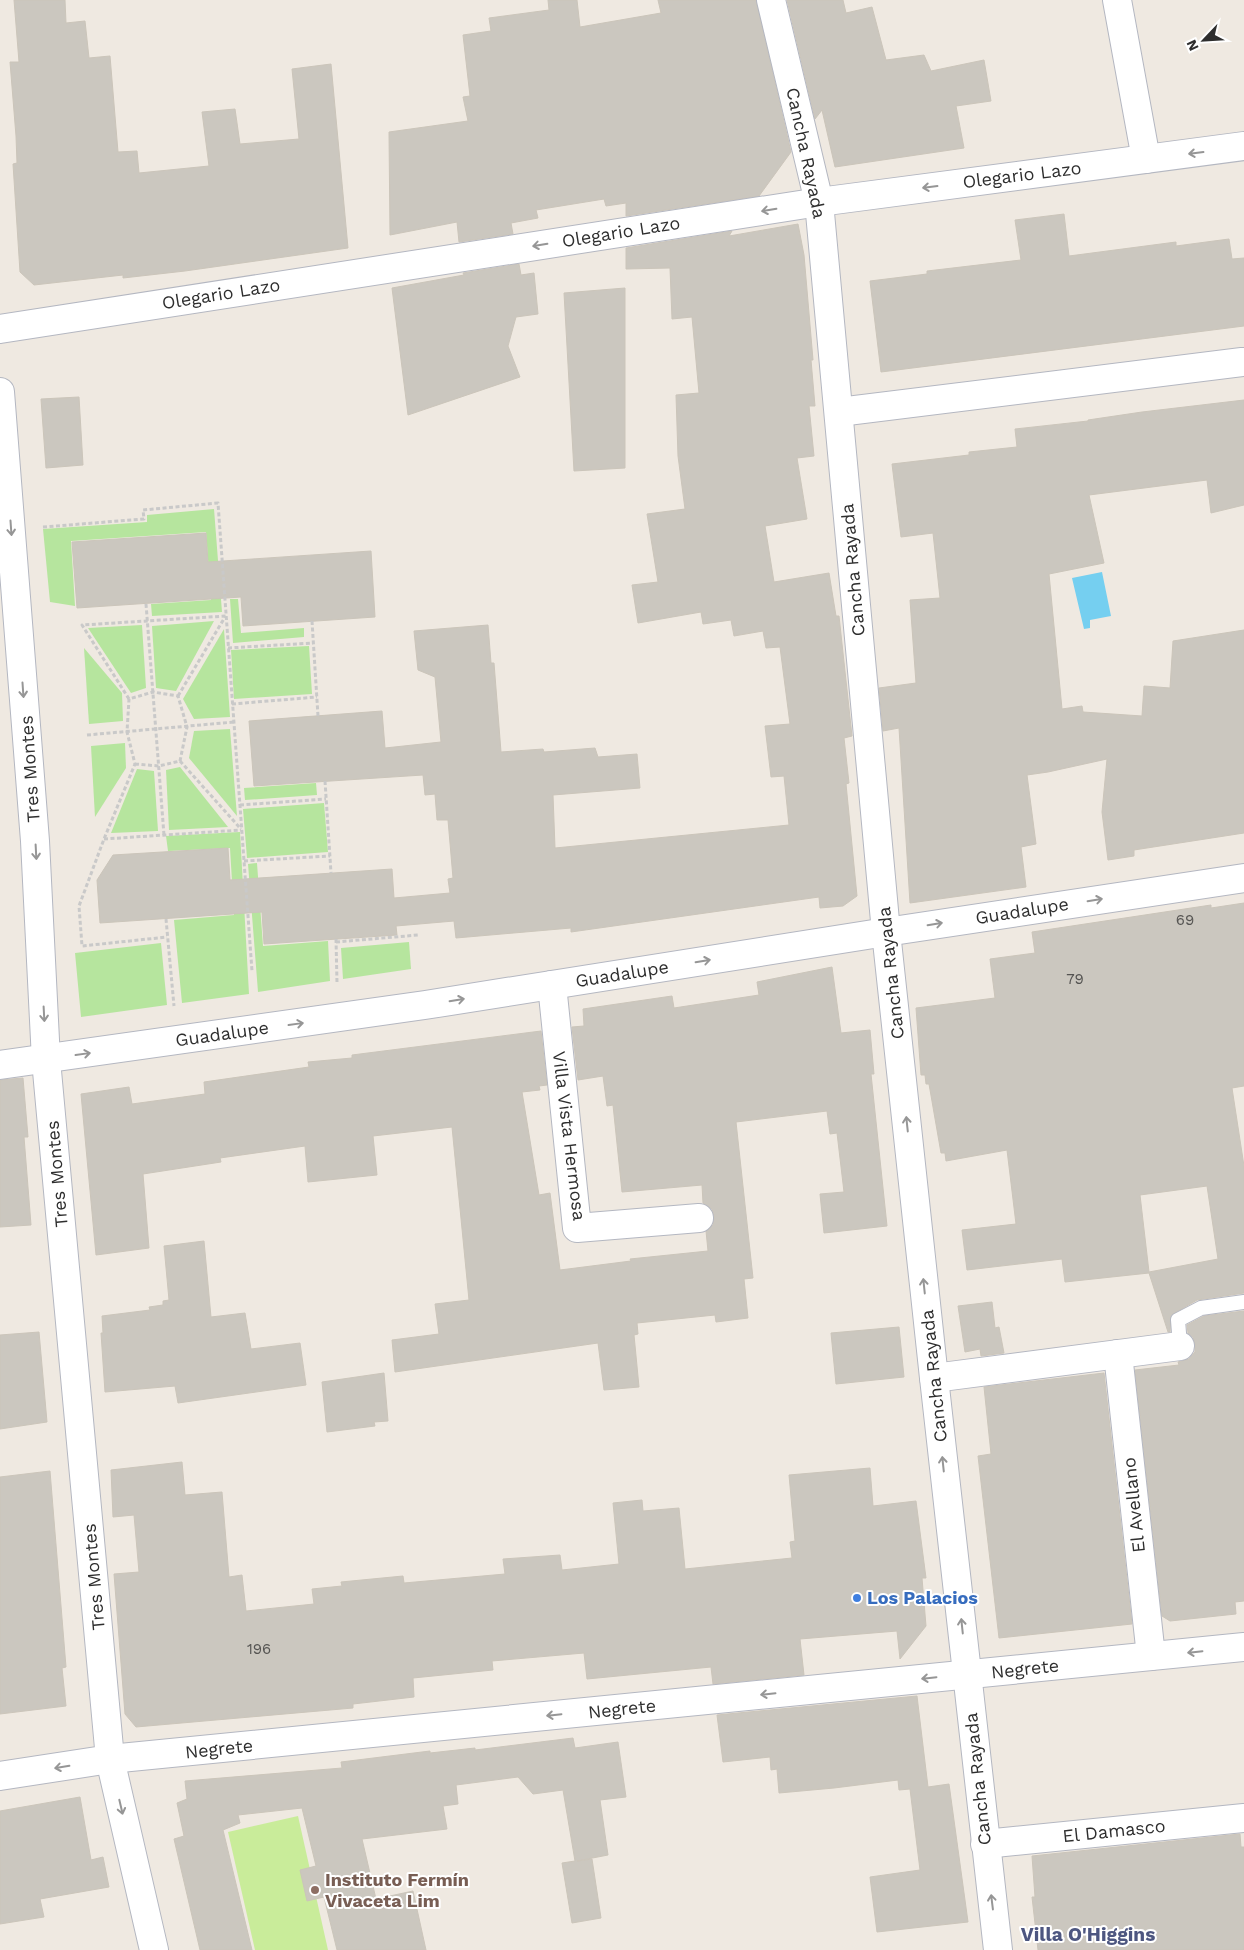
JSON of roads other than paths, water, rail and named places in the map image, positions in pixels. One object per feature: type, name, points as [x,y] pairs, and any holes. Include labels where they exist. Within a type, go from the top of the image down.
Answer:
[{"type":"street","name":"Cancha Rayada","points":[[770,0],[820,202],[886,932],[998,1950]]},
{"type":"street","points":[[1117,0],[1146,159]]},
{"type":"street","name":"Olegario Lazo","points":[[0,329],[820,202],[1244,146]]},
{"type":"street","points":[[839,412],[1242,362]]},
{"type":"street","name":"Tres Montes","points":[[0,392],[35,841],[46,1060],[110,1759],[154,1950]]},
{"type":"street","name":"Guadalupe","points":[[0,1065],[46,1060],[552,985],[1244,878]]},
{"type":"street","name":"Villa Vista Hermosa","points":[[552,985],[577,1228],[699,1218]]},
{"type":"street","points":[[934,1378],[1180,1346]]},
{"type":"street","name":"El Avellano","points":[[1118,1354],[1151,1656]]},
{"type":"street","name":"Negrete","points":[[0,1776],[110,1759],[1244,1647]]},
{"type":"street","name":"El Damasco","points":[[985,1844],[1244,1818]]},
{"type":"lane","points":[[1180,1346],[1178,1320],[1201,1308],[1244,1302]]},
{"type":"water","points":[[1102,572],[1111,616],[1090,620],[1090,628],[1084,629],[1072,578]]},
{"type":"place","name":"Los Palacios","points":[[857,1598]]},
{"type":"place","name":"Instituto Fermín Vivaceta Lim","points":[[315,1890]]},
{"type":"district","name":"Villa O'Higgins","points":[[1088,1934]]}]
